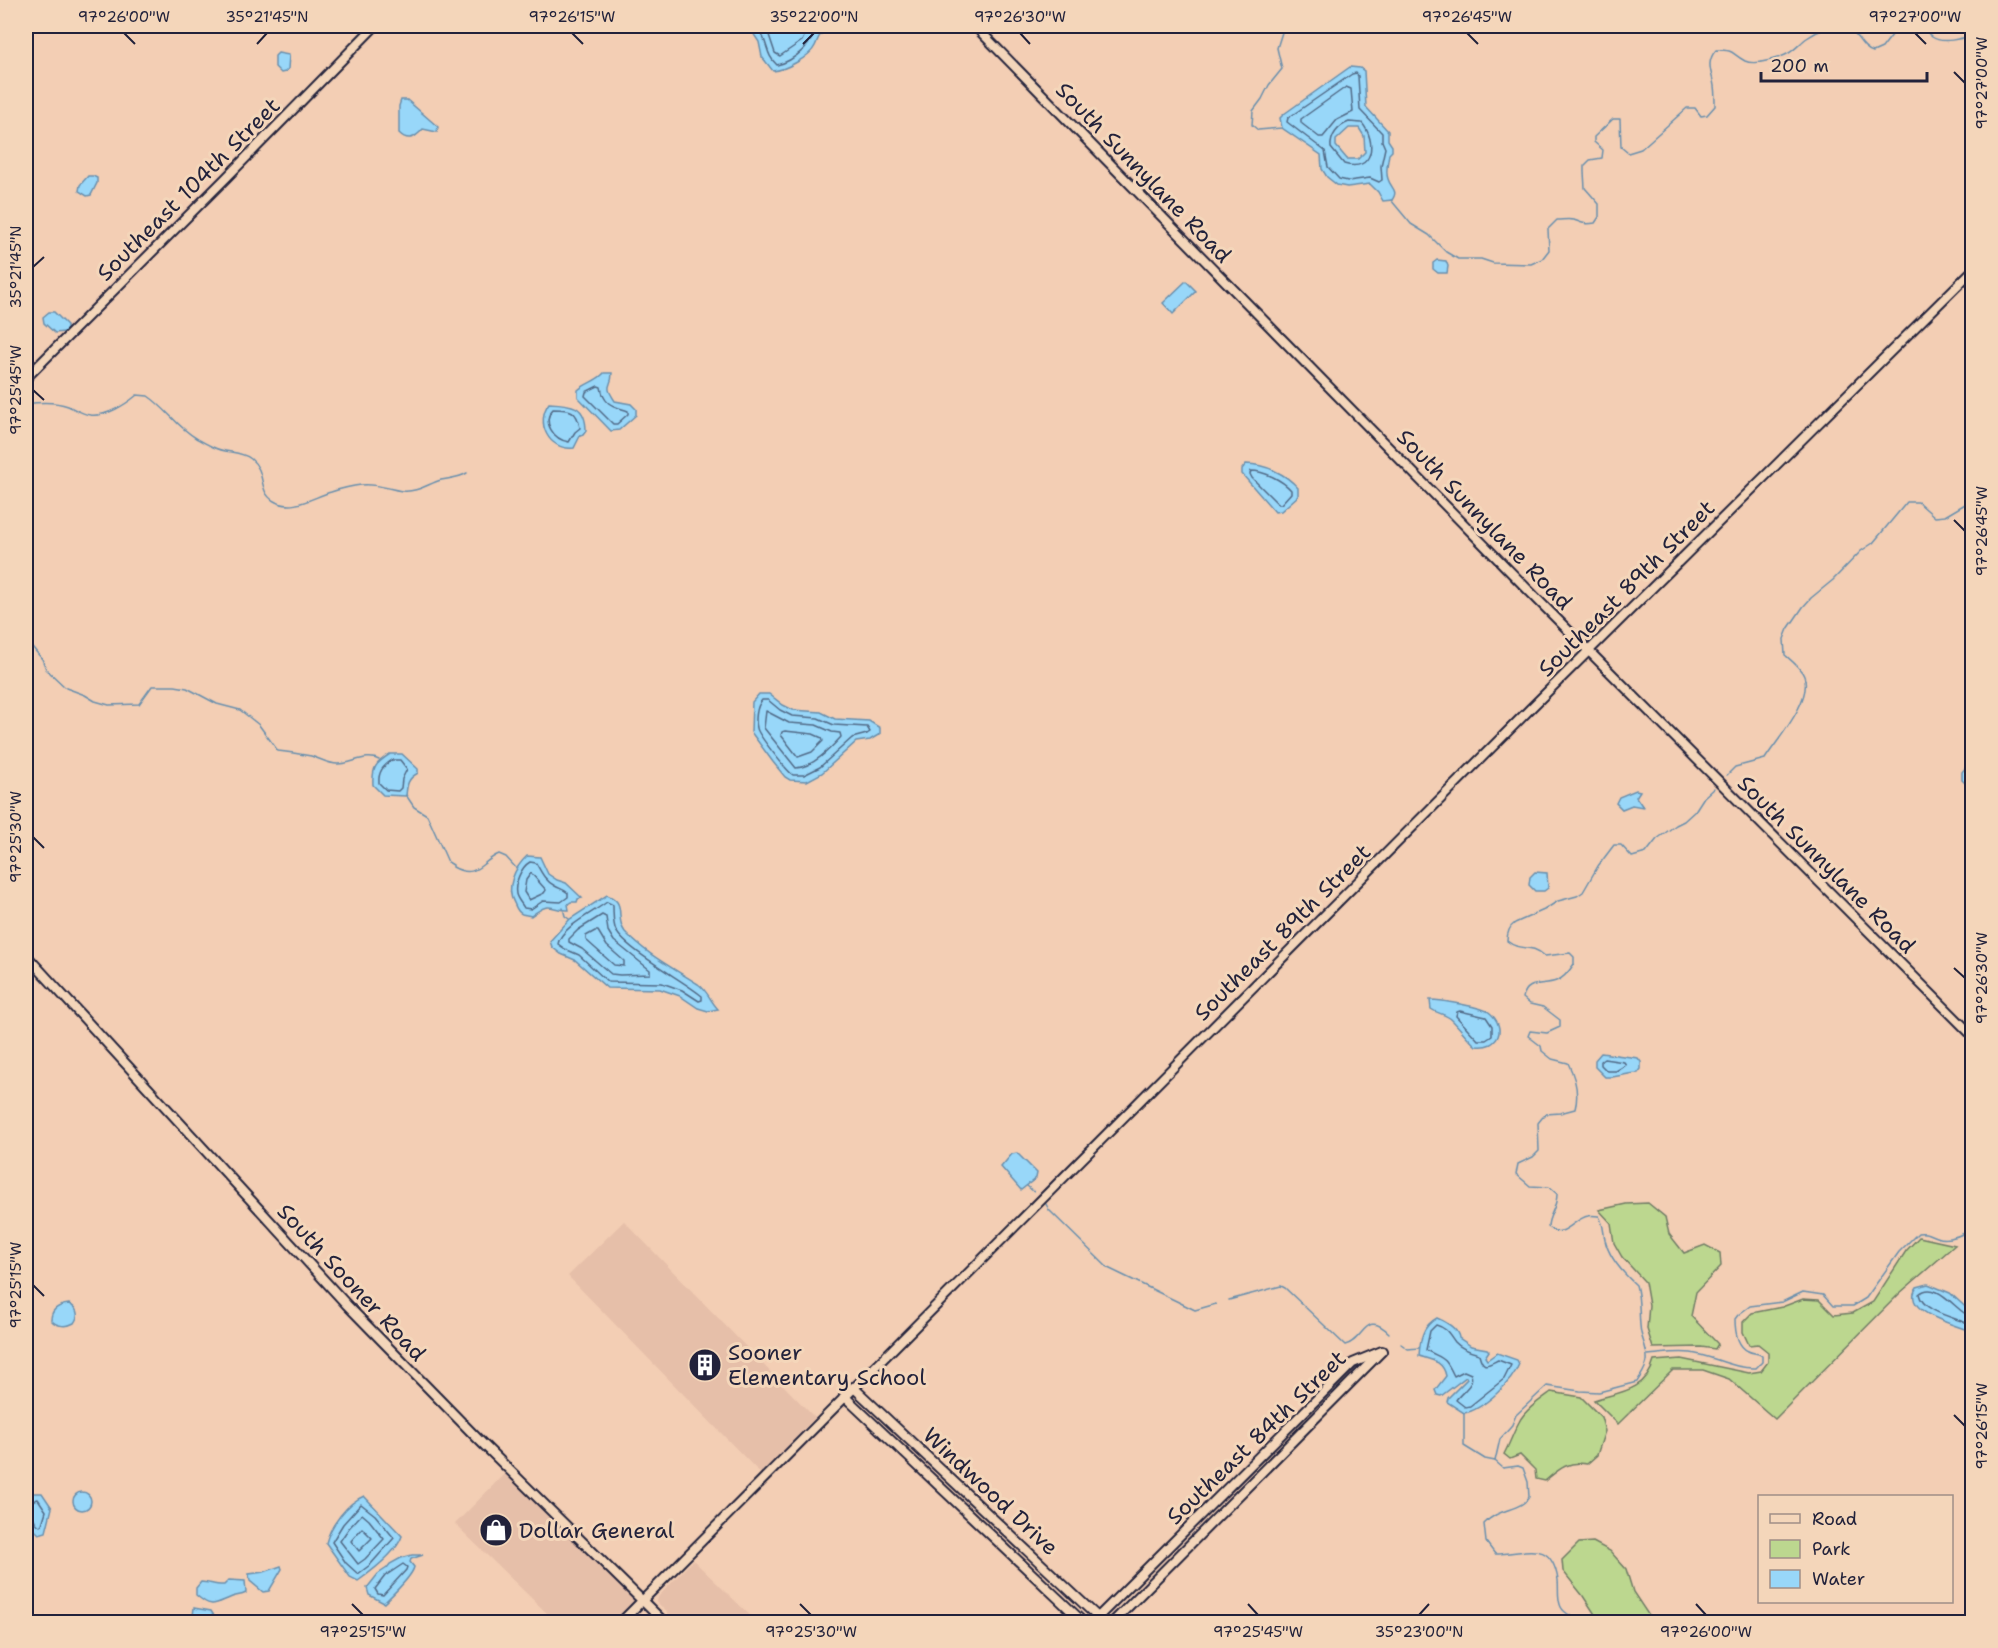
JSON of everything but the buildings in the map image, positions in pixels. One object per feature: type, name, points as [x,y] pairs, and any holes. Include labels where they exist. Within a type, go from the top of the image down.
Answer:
[{"type":"street","name":"Southeast 104th Street","points":[[26,378],[375,26]]},
{"type":"street","name":"South Sunnylane Road","points":[[975,26],[1589,651],[1972,1035]]},
{"type":"street","name":"Southeast 89th Street","points":[[621,1623],[844,1396],[1972,271]]},
{"type":"street","name":"South Sooner Road","points":[[26,955],[355,1313],[477,1438],[664,1623]]},
{"type":"street","name":"Southeast 84th Street","points":[[1098,1621],[1353,1363],[1382,1351],[1113,1623]]},
{"type":"street","name":"Windwood Drive","points":[[853,1387],[1098,1621]]},
{"type":"street","name":"Windwood Drive","points":[[844,1396],[1083,1623]]},
{"type":"shaded area","points":[[624,1221],[815,1418],[762,1475],[568,1276]]},
{"type":"shaded area","points":[[509,1469],[642,1601],[621,1622],[556,1622],[455,1524]]},
{"type":"shaded area","points":[[693,1560],[757,1622],[676,1622],[657,1602],[658,1597]]},
{"type":"green space","points":[[1648,1203],[1665,1217],[1669,1234],[1684,1253],[1705,1245],[1720,1253],[1721,1266],[1696,1292],[1691,1316],[1718,1344],[1715,1349],[1653,1348],[1647,1329],[1649,1305],[1645,1282],[1622,1257],[1614,1243],[1611,1223],[1599,1210],[1626,1204]]},
{"type":"green space","points":[[1919,1237],[1955,1245],[1900,1293],[1775,1419],[1729,1379],[1703,1370],[1673,1370],[1618,1424],[1594,1400],[1631,1389],[1645,1379],[1654,1361],[1681,1359],[1749,1373],[1761,1371],[1768,1362],[1768,1352],[1758,1344],[1749,1345],[1743,1332],[1743,1322],[1752,1313],[1782,1307],[1803,1299],[1819,1300],[1834,1315],[1853,1313],[1873,1302],[1906,1251]]},
{"type":"green space","points":[[1551,1392],[1581,1397],[1601,1417],[1605,1431],[1597,1455],[1587,1464],[1569,1465],[1545,1481],[1536,1479],[1535,1470],[1520,1455],[1510,1459],[1504,1454],[1525,1413]]},
{"type":"green space","points":[[1593,1542],[1610,1551],[1626,1569],[1633,1592],[1653,1622],[1600,1622],[1563,1571],[1562,1560],[1579,1543]]},
{"type":"water","points":[[819,26],[822,27],[822,33],[812,50],[803,58],[790,66],[773,71],[762,57],[759,42],[753,33],[753,27]]},
{"type":"water","points":[[278,53],[289,55],[288,69],[285,72],[281,73],[275,67],[275,56]]},
{"type":"water","points":[[1350,67],[1364,71],[1366,107],[1388,131],[1388,140],[1392,146],[1387,169],[1388,179],[1395,192],[1392,200],[1383,201],[1370,184],[1347,187],[1337,185],[1327,177],[1322,169],[1321,155],[1282,128],[1280,118]],"holes":[[[1349,128],[1359,128],[1364,136],[1365,152],[1358,159],[1347,159],[1336,146],[1336,140]]]},
{"type":"water","points":[[401,100],[407,100],[438,127],[437,132],[423,129],[414,137],[402,136],[399,133]]},
{"type":"water","points":[[88,176],[97,178],[97,183],[91,195],[87,196],[79,191],[80,185]]},
{"type":"water","points":[[1437,260],[1446,261],[1447,273],[1438,273],[1433,269],[1433,263]]},
{"type":"water","points":[[1186,281],[1196,291],[1173,314],[1163,303]]},
{"type":"water","points":[[49,312],[54,312],[67,325],[64,332],[55,333],[44,323],[43,317]]},
{"type":"water","points":[[604,373],[612,373],[609,388],[615,401],[631,404],[636,409],[636,415],[619,430],[611,431],[578,397],[578,390]]},
{"type":"water","points":[[549,403],[571,405],[583,416],[586,431],[580,436],[574,448],[557,445],[546,434],[543,418]]},
{"type":"water","points":[[1246,464],[1268,468],[1281,474],[1298,488],[1298,496],[1281,511],[1275,512],[1242,474],[1242,469]]},
{"type":"water","points":[[759,694],[769,694],[793,710],[821,712],[835,719],[869,721],[880,728],[880,734],[870,740],[856,742],[822,773],[807,781],[790,780],[785,777],[751,732],[752,702]]},
{"type":"water","points":[[390,754],[402,754],[418,769],[418,773],[408,783],[406,796],[383,795],[373,785],[376,766]]},
{"type":"water","points":[[1972,760],[1972,787],[1969,787],[1962,780],[1962,772]]},
{"type":"water","points":[[1636,790],[1640,791],[1636,797],[1643,807],[1632,805],[1622,809],[1616,803],[1619,797]]},
{"type":"water","points":[[527,856],[540,857],[548,874],[566,883],[582,898],[568,904],[569,910],[547,907],[531,916],[520,913],[511,897],[511,884],[515,872]]},
{"type":"water","points":[[1535,872],[1547,873],[1548,888],[1544,891],[1535,891],[1529,885],[1530,877]]},
{"type":"water","points":[[607,895],[617,902],[620,921],[625,932],[651,954],[698,984],[718,1009],[708,1011],[698,1008],[680,996],[660,989],[607,988],[575,960],[552,947],[550,941],[570,919]]},
{"type":"water","points":[[1430,1000],[1462,1004],[1490,1013],[1498,1025],[1498,1036],[1490,1044],[1476,1046],[1450,1018],[1431,1009]]},
{"type":"water","points":[[1601,1053],[1638,1058],[1641,1062],[1641,1069],[1638,1073],[1605,1077],[1595,1067],[1595,1060]]},
{"type":"water","points":[[1017,1153],[1037,1173],[1036,1178],[1021,1190],[1001,1167],[1012,1154]]},
{"type":"water","points":[[1928,1284],[1950,1293],[1972,1313],[1972,1332],[1932,1316],[1916,1304],[1914,1296],[1917,1287]]},
{"type":"water","points":[[69,1304],[77,1312],[74,1323],[62,1326],[51,1320],[56,1308]]},
{"type":"water","points":[[1437,1318],[1451,1326],[1459,1338],[1471,1346],[1487,1349],[1489,1351],[1485,1357],[1487,1360],[1497,1353],[1517,1360],[1519,1364],[1511,1378],[1496,1394],[1472,1411],[1464,1413],[1447,1402],[1448,1398],[1467,1379],[1466,1377],[1441,1396],[1437,1395],[1435,1390],[1446,1376],[1445,1371],[1436,1362],[1419,1356],[1425,1329]]},
{"type":"water","points":[[82,1492],[88,1495],[91,1501],[88,1507],[82,1510],[76,1507],[73,1501],[76,1495]]},
{"type":"water","points":[[31,1493],[42,1493],[52,1508],[46,1532],[39,1534],[31,1525],[27,1515],[26,1503]]},
{"type":"water","points":[[364,1496],[402,1536],[390,1555],[358,1581],[350,1577],[326,1543],[331,1529],[340,1516],[351,1504]]},
{"type":"water","points":[[412,1555],[423,1555],[411,1559],[410,1562],[414,1567],[410,1576],[384,1603],[369,1595],[367,1588],[378,1574],[390,1564]]},
{"type":"water","points":[[281,1566],[282,1569],[269,1591],[263,1592],[250,1581],[249,1574]]},
{"type":"water","points":[[229,1580],[245,1581],[246,1593],[213,1604],[196,1595],[196,1588],[201,1582],[224,1585]]},
{"type":"water","points":[[194,1608],[211,1611],[218,1622],[201,1622],[193,1616]]},
{"type":"waterway","points":[[1282,128],[1258,130],[1252,125],[1253,111],[1282,69],[1277,48],[1284,26]]},
{"type":"waterway","points":[[1391,200],[1411,224],[1429,235],[1446,252],[1458,259],[1531,264],[1542,259],[1549,250],[1548,229],[1557,220],[1572,220],[1589,224],[1595,223],[1599,217],[1599,204],[1585,188],[1584,166],[1590,160],[1602,158],[1603,150],[1594,142],[1594,137],[1613,119],[1620,119],[1621,147],[1628,153],[1641,149],[1687,108],[1695,108],[1701,116],[1707,115],[1715,106],[1710,63],[1716,50],[1730,51],[1749,62],[1767,61],[1789,53],[1816,33],[1836,26],[1850,30],[1865,47],[1873,52],[1882,48],[1899,26]]},
{"type":"waterway","points":[[1921,26],[1932,37],[1941,40],[1972,35]]},
{"type":"waterway","points":[[26,404],[57,403],[84,414],[96,415],[115,410],[137,395],[148,396],[196,438],[218,449],[251,459],[259,470],[265,492],[281,504],[296,504],[361,485],[377,485],[412,491],[467,473]]},
{"type":"waterway","points":[[1727,775],[1735,767],[1765,759],[1799,708],[1805,686],[1804,676],[1799,667],[1785,655],[1784,639],[1788,629],[1811,598],[1833,580],[1861,551],[1873,543],[1907,502],[1918,502],[1935,517],[1945,516],[1972,500]]},
{"type":"waterway","points":[[26,644],[33,648],[42,659],[46,669],[66,688],[95,701],[109,705],[139,704],[152,686],[187,688],[217,704],[240,710],[259,725],[278,751],[311,756],[334,764],[364,758],[379,760]]},
{"type":"waterway","points":[[1579,1622],[1561,1607],[1555,1567],[1549,1558],[1535,1551],[1495,1554],[1486,1542],[1484,1524],[1495,1515],[1520,1505],[1529,1497],[1528,1482],[1523,1468],[1518,1466],[1503,1468],[1495,1461],[1500,1439],[1511,1427],[1516,1415],[1547,1386],[1599,1392],[1637,1382],[1646,1367],[1647,1354],[1641,1333],[1636,1285],[1613,1259],[1599,1216],[1589,1216],[1564,1230],[1553,1231],[1548,1227],[1548,1223],[1556,1204],[1557,1194],[1549,1187],[1530,1186],[1516,1174],[1518,1164],[1533,1157],[1539,1151],[1538,1123],[1542,1118],[1546,1114],[1575,1109],[1576,1086],[1568,1063],[1552,1059],[1528,1036],[1530,1031],[1547,1033],[1560,1027],[1560,1020],[1543,1007],[1530,1004],[1523,998],[1531,986],[1556,981],[1564,976],[1574,964],[1574,957],[1570,953],[1545,956],[1534,949],[1512,945],[1507,941],[1507,936],[1515,923],[1558,901],[1583,892],[1614,845],[1621,845],[1632,857],[1646,853],[1657,839],[1695,811],[1704,797],[1714,788]]},
{"type":"waterway","points":[[406,795],[414,807],[427,815],[448,862],[453,867],[461,871],[473,871],[499,854],[506,857],[516,868]]},
{"type":"waterway","points":[[563,908],[565,916],[569,919]]},
{"type":"waterway","points":[[1027,1186],[1034,1192]]},
{"type":"waterway","points":[[1046,1204],[1049,1210],[1108,1268],[1195,1310],[1216,1304]]},
{"type":"waterway","points":[[1648,1355],[1691,1353],[1756,1368],[1762,1362],[1762,1356],[1744,1349],[1739,1342],[1735,1328],[1735,1319],[1750,1306],[1782,1302],[1803,1292],[1823,1295],[1833,1306],[1853,1306],[1866,1298],[1899,1252],[1918,1233],[1945,1239],[1972,1229]]},
{"type":"waterway","points":[[1229,1300],[1281,1286],[1345,1345],[1357,1338],[1370,1325],[1381,1326],[1389,1333]]},
{"type":"waterway","points":[[1401,1344],[1408,1349],[1419,1348]]},
{"type":"waterway","points":[[1464,1413],[1464,1446],[1485,1459],[1495,1461]]},
{"type":"place","name":"Sooner Elementary School","points":[[705,1365]]},
{"type":"place","name":"Dollar General","points":[[496,1530]]}]
